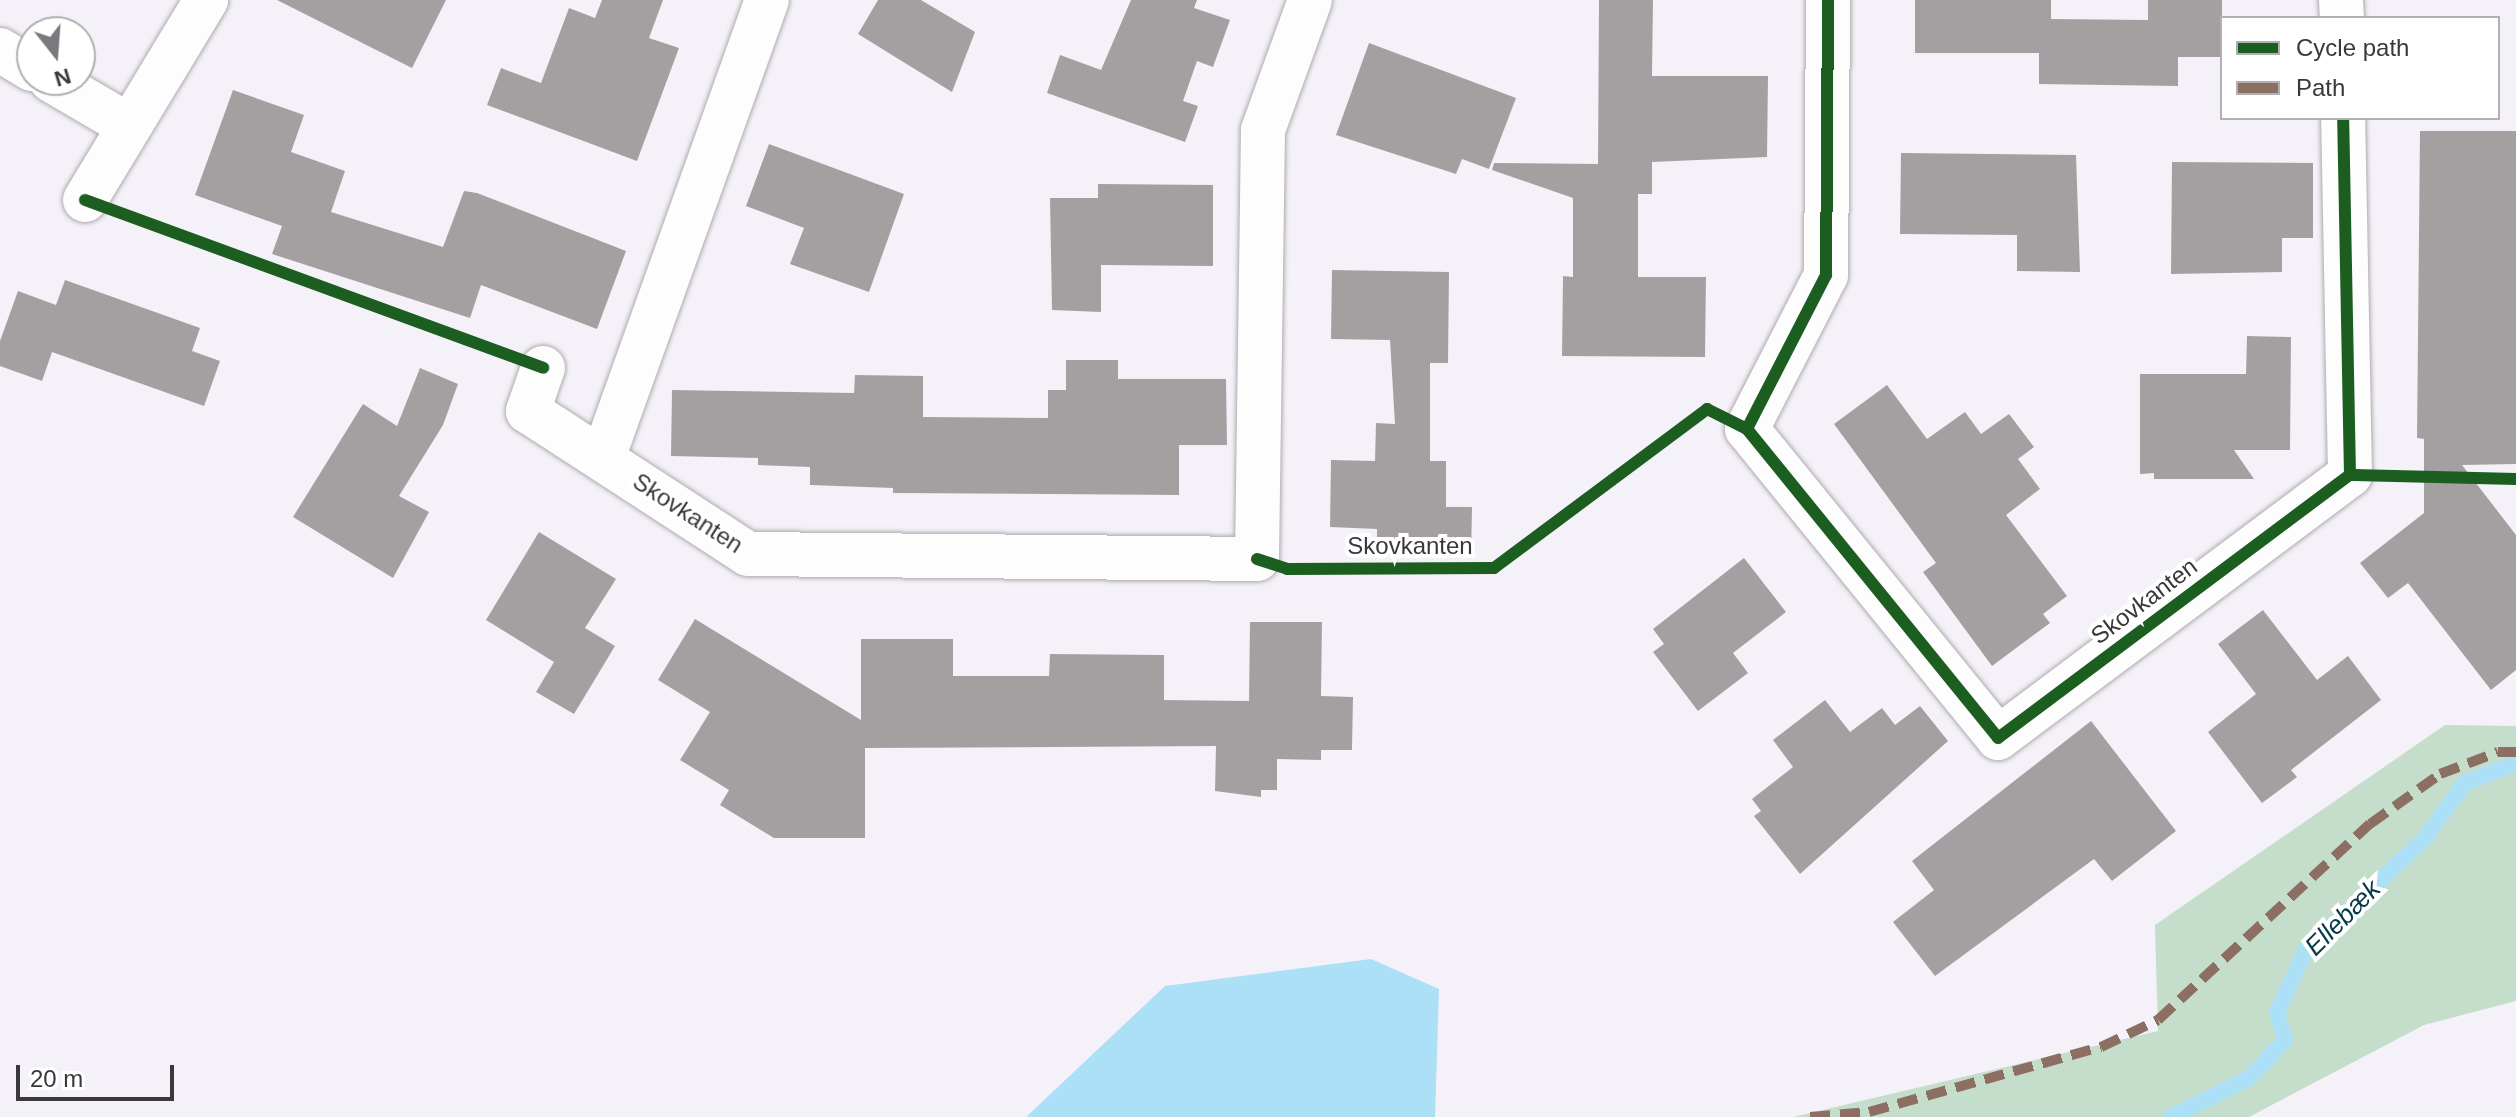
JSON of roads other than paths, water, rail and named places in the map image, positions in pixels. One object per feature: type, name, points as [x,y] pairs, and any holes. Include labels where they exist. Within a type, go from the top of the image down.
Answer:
[{"type":"street","points":[[85,200],[206,0]]},
{"type":"street","points":[[603,458],[767,0]]},
{"type":"street","name":"Skovkanten","points":[[543,368],[528,411],[748,554],[1257,559],[1263,130],[1310,0]]},
{"type":"street","name":"Skovkanten","points":[[1828,0],[1826,275],[1747,429],[1998,738],[2350,475],[2343,120]]},
{"type":"street","points":[[78,96],[128,125]]},
{"type":"water","points":[[1371,959],[1439,989],[1435,1117],[1026,1117],[1165,986]]},
{"type":"waterway","name":"Ellebæk","points":[[2171,1117],[2249,1078],[2285,1040],[2277,1012],[2305,951],[2424,839],[2465,783],[2516,763]]}]
